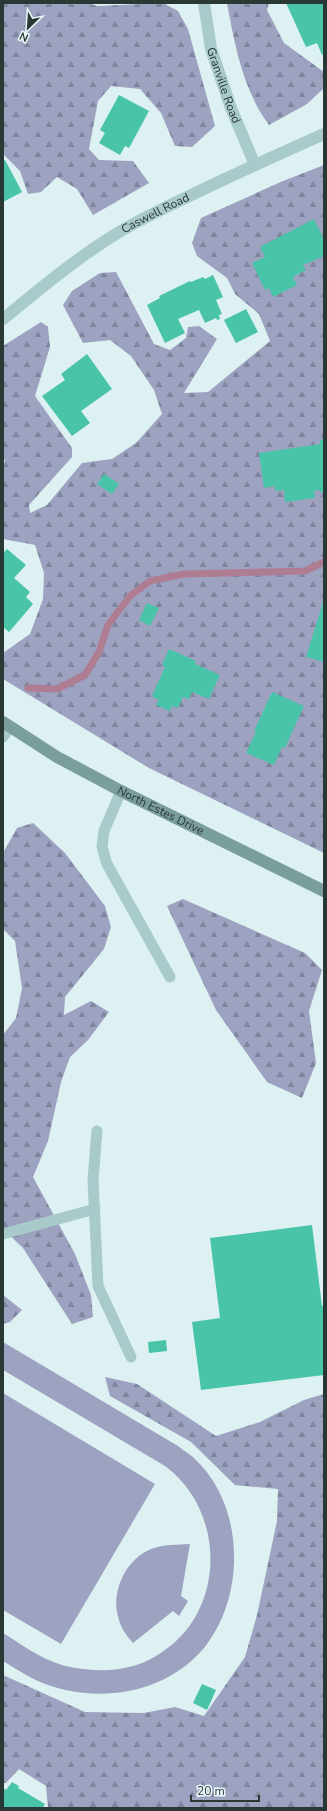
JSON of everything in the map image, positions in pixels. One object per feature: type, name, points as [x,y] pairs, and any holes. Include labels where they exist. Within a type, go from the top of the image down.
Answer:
[{"type":"main road","name":"North Estes Drive","points":[[5,728],[121,791],[324,891]]},
{"type":"street","name":"Granville Road","points":[[204,3],[211,49],[231,108],[255,165]]},
{"type":"street","name":"Caswell Road","points":[[3,319],[47,283],[92,250],[129,228],[255,165],[324,134]]},
{"type":"lane","points":[[121,791],[104,831],[102,847],[107,864],[170,977]]},
{"type":"lane","points":[[97,1131],[93,1180],[98,1286],[131,1357]]},
{"type":"lane","points":[[3,1234],[95,1209]]},
{"type":"green space","points":[[3,3],[88,3],[97,6],[163,3],[178,11],[188,29],[215,126],[192,147],[175,146],[161,113],[140,89],[111,86],[98,101],[89,149],[99,160],[133,161],[149,183],[93,215],[77,189],[57,177],[41,192],[28,194],[20,171],[3,154]]},
{"type":"green space","points":[[227,3],[269,3],[267,10],[284,43],[324,72],[324,88],[307,104],[269,125],[260,111],[246,82],[233,35]]},
{"type":"green space","points":[[324,165],[324,853],[149,768],[3,679],[3,653],[30,634],[43,599],[44,573],[35,545],[3,539],[3,471],[5,460],[3,458],[3,346],[41,322],[48,327],[50,347],[35,396],[72,448],[72,457],[29,505],[30,513],[47,505],[82,463],[112,459],[136,443],[162,414],[154,390],[131,356],[110,340],[83,343],[63,305],[72,291],[100,273],[116,272],[154,344],[170,350],[186,338],[188,327],[199,326],[217,339],[184,393],[208,392],[270,341],[259,314],[235,294],[227,278],[197,256],[192,243],[201,218],[283,181]]},
{"type":"green space","points":[[33,823],[65,853],[105,906],[111,927],[104,949],[65,997],[64,1015],[91,1001],[109,1012],[88,1040],[70,1057],[61,1082],[48,1141],[33,1177],[75,1254],[91,1295],[93,1317],[72,1324],[23,1248],[3,1229],[3,1035],[16,1018],[22,988],[15,941],[3,929],[3,853],[17,828]]},
{"type":"green space","points":[[183,899],[305,953],[322,970],[309,1011],[316,1063],[302,1098],[267,1082],[216,1010],[167,906]]},
{"type":"green space","points":[[3,1295],[22,1310],[10,1322],[3,1324]]},
{"type":"green space","points":[[3,1342],[178,1446],[195,1459],[211,1478],[223,1501],[231,1526],[234,1552],[233,1578],[227,1603],[218,1627],[204,1648],[189,1663],[173,1674],[135,1690],[94,1694],[74,1692],[54,1687],[28,1676],[3,1661],[3,1633],[46,1659],[74,1668],[110,1670],[134,1666],[145,1662],[156,1656],[179,1638],[196,1616],[206,1591],[210,1564],[208,1536],[200,1510],[186,1486],[165,1466],[3,1370]]},
{"type":"green space","points":[[105,1377],[137,1384],[216,1436],[260,1422],[304,1400],[324,1394],[324,1808],[48,1808],[46,1786],[19,1769],[6,1783],[3,1783],[3,1675],[85,1712],[144,1713],[175,1707],[204,1716],[245,1657],[257,1615],[277,1521],[278,1489],[235,1485],[191,1442],[110,1396]]},
{"type":"green space","points":[[3,1393],[155,1484],[61,1644],[3,1610]]},
{"type":"green space","points":[[190,1544],[181,1596],[188,1601],[179,1616],[173,1611],[133,1643],[122,1627],[116,1606],[122,1577],[134,1560],[151,1549],[166,1545]]},
{"type":"building","points":[[286,3],[324,3],[324,54],[322,55],[317,43],[306,47]]},
{"type":"building","points":[[119,95],[149,111],[129,148],[125,146],[120,155],[99,143],[105,133],[100,130]]},
{"type":"building","points":[[5,160],[22,192],[3,202],[3,161]]},
{"type":"building","points":[[314,219],[324,240],[324,256],[303,265],[306,270],[293,277],[297,285],[273,297],[269,288],[265,290],[252,263],[265,257],[260,247]]},
{"type":"building","points":[[213,275],[223,297],[216,300],[222,314],[219,315],[220,319],[217,320],[216,318],[205,323],[199,310],[178,319],[185,333],[165,343],[147,305],[160,298],[159,296],[190,281],[191,282],[203,277],[205,279]]},
{"type":"building","points":[[246,309],[258,332],[236,343],[224,320]]},
{"type":"building","points":[[87,354],[112,389],[81,411],[90,423],[72,436],[42,396],[65,380],[61,374]]},
{"type":"building","points":[[324,439],[324,492],[320,492],[320,490],[314,491],[315,498],[285,502],[284,490],[275,491],[275,486],[264,488],[259,453],[320,444],[320,440]]},
{"type":"building","points":[[104,474],[119,484],[112,494],[97,484]]},
{"type":"building","points":[[7,549],[26,565],[14,578],[30,592],[26,597],[33,604],[9,632],[3,627],[3,553]]},
{"type":"building","points":[[324,599],[324,662],[306,657]]},
{"type":"building","points":[[147,603],[159,608],[150,626],[139,620]]},
{"type":"building","points":[[169,649],[196,661],[195,664],[220,675],[209,699],[192,692],[189,699],[183,697],[178,708],[172,706],[170,711],[156,705],[159,700],[152,696],[165,667],[162,665]]},
{"type":"building","points":[[272,692],[304,706],[285,748],[282,747],[274,765],[246,753],[256,732],[254,731]]},
{"type":"building","points":[[312,1225],[322,1306],[324,1305],[324,1375],[201,1390],[192,1322],[220,1318],[210,1238]]},
{"type":"building","points":[[166,1340],[167,1351],[149,1353],[148,1342]]},
{"type":"building","points":[[202,1684],[216,1690],[207,1710],[193,1703]]},
{"type":"building","points":[[12,1782],[19,1786],[18,1788],[45,1804],[43,1808],[3,1808],[3,1788],[6,1790]]},
{"type":"waterway","points":[[28,688],[57,689],[85,675],[99,652],[108,625],[130,596],[150,581],[184,574],[305,571],[324,562]]}]
